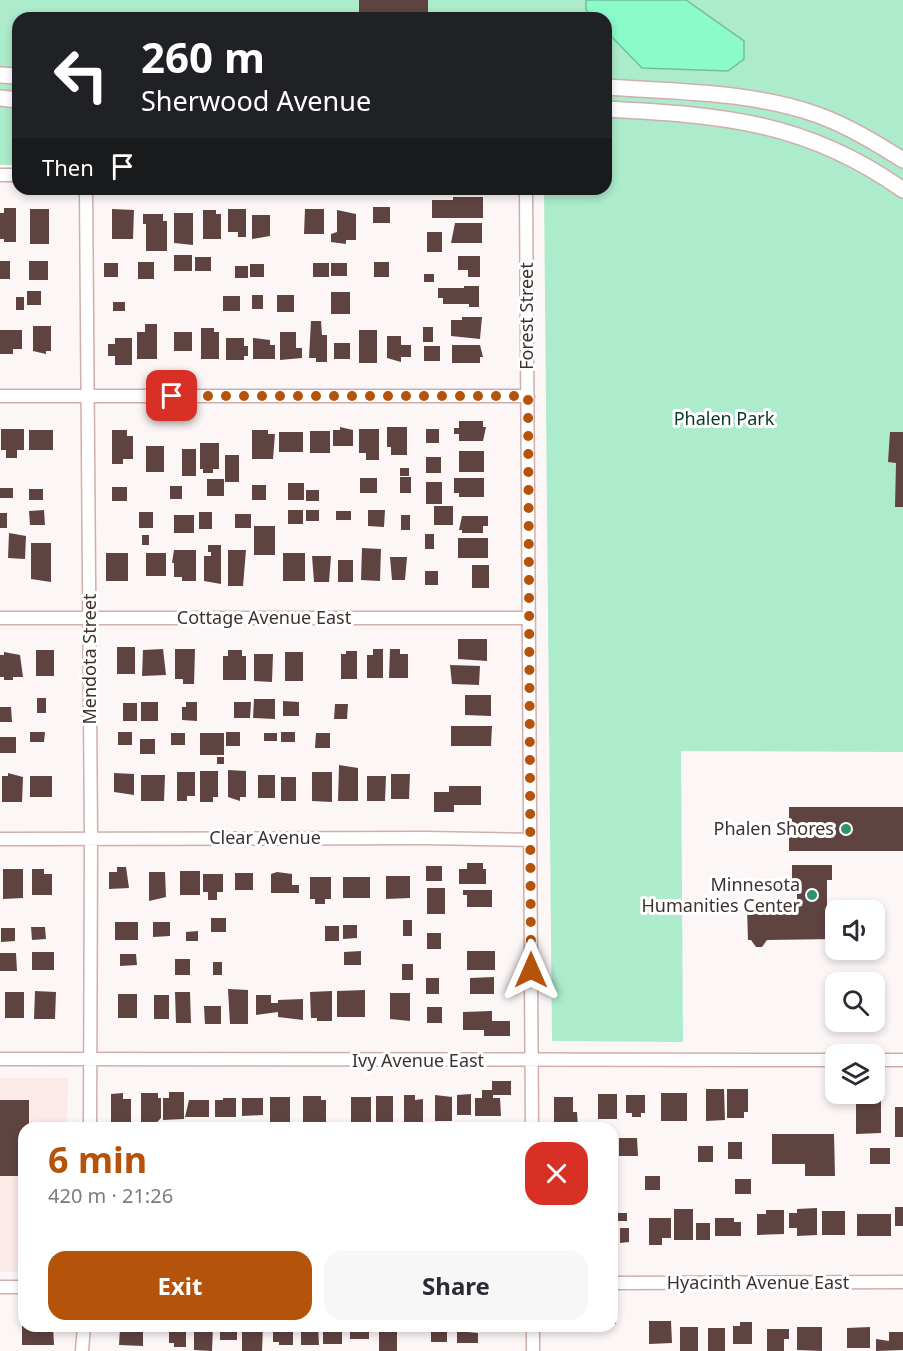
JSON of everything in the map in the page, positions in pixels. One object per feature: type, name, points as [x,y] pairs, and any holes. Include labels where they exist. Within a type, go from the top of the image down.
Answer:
[{"type":"street","points":[[612,87],[700,92],[759,100],[818,116],[867,138],[903,160]]},
{"type":"street","points":[[612,109],[700,114],[752,123],[808,138],[854,159],[903,190]]},
{"type":"street","name":"Mendota Street","points":[[86,195],[91,838],[90,1122]]},
{"type":"street","name":"Forest Street","points":[[526,195],[532,1122]]},
{"type":"street","points":[[0,396],[528,396]]},
{"type":"street","name":"Cottage Avenue East","points":[[0,618],[529,618]]},
{"type":"street","name":"Clear Avenue","points":[[0,839],[425,838],[530,840]]},
{"type":"street","name":"Ivy Avenue East","points":[[0,1059],[91,1057],[532,1061],[825,1060]]},
{"type":"street","points":[[885,1060],[903,1060]]},
{"type":"street","name":"Hyacinth Avenue East","points":[[618,1284],[903,1282]]},
{"type":"street","points":[[0,1287],[18,1287]]},
{"type":"street","points":[[82,1351],[84,1332]]},
{"type":"street","points":[[533,1332],[533,1351]]},
{"type":"shaded area","points":[[586,0],[686,0],[744,41],[744,59],[728,71],[642,68],[612,37],[612,12],[588,12]]},
{"type":"shaded area","points":[[0,1078],[68,1078],[67,1122],[18,1122],[18,1272],[0,1272]]},
{"type":"green space","name":"Phalen Park","points":[[0,0],[903,0],[903,752],[681,751],[683,1042],[552,1041],[544,195],[612,195],[612,12],[12,12],[12,165],[0,165]]},
{"type":"building","points":[[359,0],[428,0],[428,12],[359,12]]},
{"type":"building","points":[[453,197],[483,197],[483,218],[432,218],[432,200],[453,200]]},
{"type":"building","points":[[373,207],[390,207],[390,223],[373,223]]},
{"type":"building","points":[[4,208],[16,208],[16,242],[4,242],[4,239],[0,239],[0,213],[4,213]]},
{"type":"building","points":[[30,209],[49,209],[49,244],[30,244]]},
{"type":"building","points":[[112,209],[134,210],[133,239],[112,239]]},
{"type":"building","points":[[228,209],[246,209],[246,237],[238,237],[238,232],[228,232]]},
{"type":"building","points":[[305,209],[324,209],[324,234],[304,234]]},
{"type":"building","points":[[203,210],[216,210],[216,214],[221,214],[221,239],[203,239]]},
{"type":"building","points":[[337,210],[356,214],[356,240],[346,240],[346,244],[331,242],[331,234],[337,232]]},
{"type":"building","points":[[174,213],[193,213],[193,245],[174,243]]},
{"type":"building","points":[[143,214],[163,214],[163,221],[167,221],[167,251],[146,251],[146,224],[143,224]]},
{"type":"building","points":[[252,215],[270,215],[270,236],[252,239]]},
{"type":"building","points":[[455,223],[482,223],[482,243],[451,243]]},
{"type":"building","points":[[427,232],[442,232],[442,252],[427,252]]},
{"type":"building","points":[[174,255],[192,255],[192,271],[174,271]]},
{"type":"building","points":[[458,256],[480,256],[480,277],[468,277],[468,270],[458,270]]},
{"type":"building","points":[[195,257],[211,257],[211,271],[195,271]]},
{"type":"building","points":[[0,261],[10,261],[10,279],[0,279]]},
{"type":"building","points":[[29,261],[48,261],[48,280],[29,280]]},
{"type":"building","points":[[138,262],[154,262],[154,279],[138,279]]},
{"type":"building","points":[[374,262],[389,262],[389,277],[374,277]]},
{"type":"building","points":[[104,263],[118,263],[118,277],[104,277]]},
{"type":"building","points":[[313,263],[329,263],[329,277],[313,277]]},
{"type":"building","points":[[331,263],[347,263],[347,276],[331,276]]},
{"type":"building","points":[[250,264],[264,264],[264,277],[250,277]]},
{"type":"building","points":[[235,266],[248,266],[248,278],[235,278]]},
{"type":"building","points":[[424,274],[434,274],[434,282],[424,282]]},
{"type":"building","points":[[464,286],[479,286],[479,307],[469,307],[469,304],[443,304],[443,298],[438,298],[438,288],[464,288]]},
{"type":"building","points":[[27,291],[41,291],[41,305],[27,305]]},
{"type":"building","points":[[331,292],[350,292],[350,314],[331,314]]},
{"type":"building","points":[[252,295],[263,295],[263,309],[252,309]]},
{"type":"building","points":[[277,295],[294,295],[294,312],[277,312]]},
{"type":"building","points":[[223,296],[240,296],[240,311],[223,311]]},
{"type":"building","points":[[16,297],[24,297],[24,310],[16,310]]},
{"type":"building","points":[[113,302],[125,302],[125,311],[113,311]]},
{"type":"building","points":[[462,317],[482,317],[480,339],[451,336],[451,320],[462,320]]},
{"type":"building","points":[[311,321],[321,321],[322,335],[327,335],[327,362],[316,362],[316,358],[309,358]]},
{"type":"building","points":[[145,324],[157,324],[157,359],[137,359],[137,332],[145,332]]},
{"type":"building","points":[[33,326],[51,326],[51,351],[46,351],[46,354],[33,351]]},
{"type":"building","points":[[423,327],[433,327],[433,342],[423,342]]},
{"type":"building","points":[[201,328],[214,328],[214,332],[219,332],[219,359],[201,359]]},
{"type":"building","points":[[0,330],[22,330],[22,349],[13,349],[13,354],[0,354]]},
{"type":"building","points":[[359,330],[377,330],[377,363],[359,363]]},
{"type":"building","points":[[174,332],[192,332],[192,351],[174,351]]},
{"type":"building","points":[[280,332],[296,332],[296,348],[302,348],[302,358],[280,360]]},
{"type":"building","points":[[387,336],[401,336],[401,345],[411,345],[411,357],[401,357],[401,362],[387,358]]},
{"type":"building","points":[[115,338],[132,338],[132,365],[115,365],[115,356],[108,356],[108,344],[115,344]]},
{"type":"building","points":[[226,338],[244,338],[244,346],[248,346],[248,356],[244,356],[244,360],[226,360]]},
{"type":"building","points":[[253,338],[270,340],[270,345],[275,345],[275,359],[253,359]]},
{"type":"building","points":[[334,343],[350,343],[350,359],[334,359]]},
{"type":"building","points":[[452,345],[480,345],[483,357],[480,357],[480,363],[452,363]]},
{"type":"building","points":[[424,346],[440,346],[440,361],[424,361]]},
{"type":"building","points":[[459,421],[483,421],[483,427],[486,427],[483,441],[459,441],[459,434],[454,434],[454,428],[459,428]]},
{"type":"building","points":[[340,427],[353,430],[353,446],[333,446],[333,430],[340,430]]},
{"type":"building","points":[[387,427],[407,427],[407,455],[391,455],[391,447],[387,447]]},
{"type":"building","points":[[1,429],[24,429],[24,450],[17,450],[17,458],[6,458],[6,450],[1,450]]},
{"type":"building","points":[[359,429],[379,429],[379,460],[366,460],[366,453],[359,453]]},
{"type":"building","points":[[426,429],[439,429],[439,443],[426,443]]},
{"type":"building","points":[[29,430],[53,430],[53,450],[29,450]]},
{"type":"building","points":[[112,430],[127,430],[127,436],[133,436],[133,459],[123,459],[123,464],[112,464]]},
{"type":"building","points":[[252,430],[268,430],[268,434],[275,434],[273,459],[252,459]]},
{"type":"building","points":[[310,431],[330,431],[330,453],[310,453]]},
{"type":"building","points":[[279,432],[303,432],[303,452],[279,452]]},
{"type":"building","points":[[890,432],[903,432],[903,507],[895,507],[896,463],[888,462]]},
{"type":"building","points":[[200,443],[219,443],[219,469],[213,469],[213,473],[203,473],[203,469],[200,469]]},
{"type":"building","points":[[146,446],[164,446],[164,472],[146,472]]},
{"type":"building","points":[[182,449],[196,449],[196,476],[182,476]]},
{"type":"building","points":[[459,451],[484,451],[484,472],[459,472]]},
{"type":"building","points":[[225,455],[239,455],[239,482],[225,482]]},
{"type":"building","points":[[426,457],[441,457],[441,473],[426,473]]},
{"type":"building","points":[[400,468],[409,468],[409,476],[400,476]]},
{"type":"building","points":[[400,477],[411,477],[411,493],[400,493]]},
{"type":"building","points":[[360,478],[377,478],[377,493],[360,493]]},
{"type":"building","points":[[454,478],[484,478],[484,497],[459,497],[459,493],[454,493]]},
{"type":"building","points":[[207,479],[224,479],[224,496],[207,496]]},
{"type":"building","points":[[426,482],[442,482],[442,504],[426,504]]},
{"type":"building","points":[[288,483],[304,483],[304,500],[288,500]]},
{"type":"building","points":[[252,485],[266,485],[266,500],[252,500]]},
{"type":"building","points":[[170,486],[182,486],[182,499],[170,499]]},
{"type":"building","points":[[112,487],[127,487],[127,501],[112,501]]},
{"type":"building","points":[[0,488],[13,488],[13,498],[0,498]]},
{"type":"building","points":[[29,489],[43,489],[43,500],[29,500]]},
{"type":"building","points":[[306,490],[319,490],[319,501],[306,501]]},
{"type":"building","points":[[434,506],[453,506],[453,525],[434,525]]},
{"type":"building","points":[[44,510],[45,525],[30,525],[29,511]]},
{"type":"building","points":[[288,510],[303,510],[303,524],[288,524]]},
{"type":"building","points":[[306,510],[319,510],[319,521],[306,521]]},
{"type":"building","points":[[368,510],[385,510],[384,527],[368,526]]},
{"type":"building","points":[[336,511],[351,511],[351,520],[336,520]]},
{"type":"building","points":[[139,512],[153,512],[153,528],[139,528]]},
{"type":"building","points":[[199,512],[212,512],[212,529],[199,529]]},
{"type":"building","points":[[0,513],[7,513],[7,528],[0,528]]},
{"type":"building","points":[[235,514],[251,514],[251,528],[235,528]]},
{"type":"building","points":[[174,515],[194,515],[194,533],[174,533]]},
{"type":"building","points":[[401,515],[410,515],[410,530],[401,530]]},
{"type":"building","points":[[462,516],[488,516],[488,526],[483,526],[483,533],[462,533],[462,530],[459,530]]},
{"type":"building","points":[[254,526],[275,526],[275,555],[254,555]]},
{"type":"building","points":[[9,533],[26,536],[25,559],[8,558]]},
{"type":"building","points":[[425,534],[434,534],[434,549],[425,549]]},
{"type":"building","points":[[142,535],[149,535],[149,545],[142,545]]},
{"type":"building","points":[[458,538],[488,538],[488,558],[458,558]]},
{"type":"building","points":[[31,543],[51,543],[51,582],[31,579]]},
{"type":"building","points":[[208,545],[221,545],[221,584],[204,581],[204,556],[211,556],[211,552],[208,552]]},
{"type":"building","points":[[362,548],[381,549],[380,581],[361,580]]},
{"type":"building","points":[[174,550],[196,550],[196,581],[182,581],[182,577],[174,577],[174,563],[172,563]]},
{"type":"building","points":[[228,550],[246,550],[243,586],[228,586]]},
{"type":"building","points":[[106,553],[128,553],[128,581],[106,581]]},
{"type":"building","points":[[146,553],[166,553],[166,576],[146,576]]},
{"type":"building","points":[[283,553],[305,553],[305,581],[283,581]]},
{"type":"building","points":[[312,556],[331,556],[329,582],[314,582]]},
{"type":"building","points":[[390,557],[407,557],[405,580],[392,580]]},
{"type":"building","points":[[338,560],[353,560],[353,582],[338,582]]},
{"type":"building","points":[[472,565],[489,565],[489,588],[472,588]]},
{"type":"building","points":[[425,571],[438,571],[438,585],[425,585]]},
{"type":"building","points":[[458,639],[487,639],[487,661],[458,659]]},
{"type":"building","points":[[117,647],[135,647],[135,674],[117,674]]},
{"type":"building","points":[[163,649],[166,675],[142,676],[143,650]]},
{"type":"building","points":[[175,649],[195,649],[194,684],[183,684],[183,679],[175,679]]},
{"type":"building","points":[[373,649],[383,649],[383,678],[367,678],[367,655],[373,655]]},
{"type":"building","points":[[390,649],[400,649],[400,654],[408,654],[408,678],[389,678]]},
{"type":"building","points":[[36,650],[54,650],[54,676],[36,676]]},
{"type":"building","points":[[228,650],[242,650],[242,656],[246,656],[246,680],[223,680],[223,656],[228,656]]},
{"type":"building","points":[[346,651],[357,651],[357,679],[341,679],[341,654],[346,654]]},
{"type":"building","points":[[4,652],[20,655],[23,677],[4,680],[4,677],[0,677],[0,655],[4,655]]},
{"type":"building","points":[[285,652],[303,652],[303,681],[285,681]]},
{"type":"building","points":[[254,654],[273,654],[272,682],[254,681]]},
{"type":"building","points":[[450,665],[480,666],[479,685],[452,684]]},
{"type":"building","points":[[465,695],[491,695],[491,716],[465,715]]},
{"type":"building","points":[[37,698],[46,698],[46,713],[37,713]]},
{"type":"building","points":[[254,699],[275,699],[275,719],[253,718]]},
{"type":"building","points":[[283,701],[299,702],[299,716],[283,716]]},
{"type":"building","points":[[141,702],[158,702],[158,721],[141,721]]},
{"type":"building","points":[[186,702],[197,702],[197,721],[182,720],[182,707],[186,707]]},
{"type":"building","points":[[234,702],[251,702],[250,718],[234,718]]},
{"type":"building","points":[[123,703],[137,703],[137,721],[123,721]]},
{"type":"building","points":[[335,704],[348,704],[347,719],[334,719]]},
{"type":"building","points":[[0,707],[11,707],[12,722],[0,722]]},
{"type":"building","points":[[451,726],[492,726],[491,746],[451,746]]},
{"type":"building","points":[[30,732],[45,732],[44,742],[30,742]]},
{"type":"building","points":[[118,732],[132,732],[132,745],[118,745]]},
{"type":"building","points":[[226,732],[240,732],[240,746],[226,746]]},
{"type":"building","points":[[281,732],[295,732],[295,742],[281,742]]},
{"type":"building","points":[[171,733],[185,733],[185,745],[171,745]]},
{"type":"building","points":[[200,733],[224,733],[224,755],[200,755]]},
{"type":"building","points":[[264,733],[277,733],[277,741],[264,741]]},
{"type":"building","points":[[316,733],[330,733],[330,748],[315,748]]},
{"type":"building","points":[[0,737],[16,737],[16,753],[0,753]]},
{"type":"building","points":[[140,739],[155,739],[155,754],[140,754]]},
{"type":"building","points":[[217,757],[224,757],[224,764],[217,764]]},
{"type":"building","points":[[339,765],[358,768],[358,801],[338,801]]},
{"type":"building","points":[[228,770],[246,771],[246,797],[240,797],[240,801],[228,797]]},
{"type":"building","points":[[200,771],[218,771],[218,797],[213,797],[213,802],[200,802]]},
{"type":"building","points":[[177,772],[195,772],[195,796],[187,796],[187,801],[177,801]]},
{"type":"building","points":[[312,772],[332,772],[332,802],[312,801]]},
{"type":"building","points":[[8,773],[23,777],[22,802],[2,802],[2,776],[8,776]]},
{"type":"building","points":[[114,773],[134,774],[134,795],[114,792]]},
{"type":"building","points":[[391,774],[410,774],[409,799],[391,799]]},
{"type":"building","points":[[141,775],[165,775],[164,801],[141,801]]},
{"type":"building","points":[[258,775],[275,775],[275,798],[258,798]]},
{"type":"building","points":[[30,776],[52,776],[52,797],[30,797]]},
{"type":"building","points":[[367,776],[386,776],[385,801],[367,801]]},
{"type":"building","points":[[281,777],[296,777],[296,801],[281,801]]},
{"type":"building","points":[[449,786],[481,786],[481,805],[454,805],[454,812],[434,812],[434,792],[449,792]]},
{"type":"building","name":"Phalen Shores","points":[[789,807],[903,807],[903,851],[789,851]]},
{"type":"building","points":[[467,863],[483,863],[483,869],[486,869],[486,884],[459,884],[459,869],[467,869]]},
{"type":"building","name":"Minnesota Humanities Center","points":[[792,865],[832,865],[832,880],[827,880],[827,900],[825,900],[825,939],[767,940],[762,947],[756,947],[751,940],[748,940],[747,909],[797,909],[797,880],[792,880]]},
{"type":"building","points":[[426,866],[442,866],[442,881],[426,881]]},
{"type":"building","points":[[117,867],[126,867],[129,888],[109,889],[109,872],[117,872]]},
{"type":"building","points":[[3,869],[23,869],[23,898],[3,899]]},
{"type":"building","points":[[32,869],[44,869],[44,874],[52,874],[52,895],[32,895]]},
{"type":"building","points":[[180,871],[200,871],[200,895],[180,895]]},
{"type":"building","points":[[149,872],[165,872],[166,897],[149,901]]},
{"type":"building","points":[[277,872],[292,874],[292,885],[299,885],[299,893],[271,893],[271,874]]},
{"type":"building","points":[[235,873],[253,873],[253,890],[235,890]]},
{"type":"building","points":[[203,874],[223,874],[223,892],[217,892],[217,900],[208,900],[208,892],[203,892]]},
{"type":"building","points":[[386,876],[410,876],[410,898],[386,899]]},
{"type":"building","points":[[310,877],[331,877],[331,899],[325,899],[325,904],[315,904],[315,899],[310,899]]},
{"type":"building","points":[[343,877],[370,877],[370,898],[343,898]]},
{"type":"building","points":[[427,888],[445,888],[445,914],[427,914]]},
{"type":"building","points":[[463,890],[492,890],[492,907],[467,907],[467,895],[463,895]]},
{"type":"building","points":[[211,918],[226,918],[226,932],[211,932]]},
{"type":"building","points":[[403,920],[412,920],[412,936],[403,936]]},
{"type":"building","points":[[115,922],[138,922],[138,940],[115,940]]},
{"type":"building","points":[[153,922],[170,922],[170,936],[153,937]]},
{"type":"building","points":[[343,925],[357,925],[357,938],[343,939]]},
{"type":"building","points":[[325,926],[339,926],[339,941],[325,941]]},
{"type":"building","points":[[31,927],[45,927],[46,939],[32,940]]},
{"type":"building","points":[[1,928],[15,928],[15,941],[1,942]]},
{"type":"building","points":[[198,931],[198,941],[186,941],[186,932]]},
{"type":"building","points":[[427,933],[441,933],[441,949],[427,949]]},
{"type":"building","points":[[361,951],[361,965],[344,965],[344,952]]},
{"type":"building","points":[[467,951],[495,951],[495,970],[467,970]]},
{"type":"building","points":[[32,952],[54,952],[54,970],[32,970]]},
{"type":"building","points":[[0,953],[16,953],[17,971],[0,971]]},
{"type":"building","points":[[120,954],[136,954],[137,965],[120,966]]},
{"type":"building","points":[[175,959],[190,959],[190,975],[175,975]]},
{"type":"building","points":[[213,962],[222,962],[222,975],[213,975]]},
{"type":"building","points":[[402,964],[413,964],[413,980],[402,980]]},
{"type":"building","points":[[494,977],[494,994],[470,994],[470,978]]},
{"type":"building","points":[[426,978],[439,978],[439,994],[426,994]]},
{"type":"building","points":[[228,989],[248,990],[248,1024],[230,1024]]},
{"type":"building","points":[[365,990],[365,1017],[337,1017],[337,991]]},
{"type":"building","points":[[35,991],[56,992],[55,1019],[34,1019]]},
{"type":"building","points":[[332,991],[332,1021],[317,1021],[317,1018],[311,1018],[310,992]]},
{"type":"building","points":[[5,992],[24,992],[24,1018],[5,1018]]},
{"type":"building","points":[[175,992],[190,992],[191,1023],[176,1023]]},
{"type":"building","points":[[390,993],[410,993],[410,1021],[390,1019]]},
{"type":"building","points":[[118,994],[137,994],[137,1018],[118,1018]]},
{"type":"building","points":[[154,995],[169,995],[169,1019],[154,1019]]},
{"type":"building","points":[[256,995],[271,995],[271,1003],[278,1003],[278,1000],[303,999],[303,1020],[278,1017],[278,1012],[256,1015]]},
{"type":"building","points":[[204,1006],[221,1006],[221,1024],[205,1024]]},
{"type":"building","points":[[427,1007],[442,1007],[442,1023],[427,1023]]},
{"type":"building","points":[[492,1011],[492,1021],[510,1021],[510,1036],[484,1036],[484,1030],[463,1030],[463,1012]]},
{"type":"building","points":[[492,1081],[511,1081],[511,1095],[493,1095],[493,1098],[500,1098],[501,1116],[475,1116],[475,1098],[482,1098],[482,1090],[492,1090]]},
{"type":"building","points":[[706,1089],[724,1089],[725,1120],[706,1121]]},
{"type":"building","points":[[727,1089],[748,1089],[748,1112],[744,1112],[744,1118],[727,1118]]},
{"type":"building","points":[[169,1092],[184,1092],[184,1119],[163,1120],[163,1098],[169,1098]]},
{"type":"building","points":[[123,1093],[123,1099],[131,1099],[131,1122],[111,1122],[111,1094]]},
{"type":"building","points":[[141,1093],[158,1093],[158,1098],[161,1098],[161,1118],[157,1122],[141,1122]]},
{"type":"building","points":[[661,1093],[687,1093],[687,1121],[661,1121]]},
{"type":"building","points":[[471,1094],[471,1115],[457,1115],[457,1095]]},
{"type":"building","points":[[598,1094],[617,1094],[617,1119],[598,1119]]},
{"type":"building","points":[[404,1095],[415,1095],[415,1100],[423,1099],[423,1122],[404,1122]]},
{"type":"building","points":[[435,1095],[452,1097],[452,1121],[435,1121]]},
{"type":"building","points":[[626,1095],[645,1095],[645,1113],[641,1113],[641,1117],[632,1117],[632,1113],[626,1113]]},
{"type":"building","points":[[303,1096],[321,1096],[321,1100],[326,1100],[326,1122],[303,1122]]},
{"type":"building","points":[[376,1096],[393,1096],[393,1122],[376,1122]]},
{"type":"building","points":[[270,1097],[290,1097],[290,1122],[270,1122]]},
{"type":"building","points":[[351,1097],[371,1097],[371,1122],[351,1122]]},
{"type":"building","points":[[554,1097],[573,1097],[573,1112],[577,1112],[578,1122],[554,1122]]},
{"type":"building","points":[[223,1098],[236,1098],[236,1117],[215,1117],[215,1100],[223,1100]]},
{"type":"building","points":[[242,1098],[263,1098],[263,1115],[242,1116]]},
{"type":"building","points":[[0,1100],[29,1100],[29,1122],[18,1122],[18,1176],[0,1176]]},
{"type":"building","points":[[189,1100],[209,1100],[209,1117],[185,1117]]},
{"type":"building","points":[[856,1104],[881,1104],[881,1133],[856,1134]]},
{"type":"building","points":[[895,1107],[903,1107],[903,1137],[895,1137]]},
{"type":"building","points":[[772,1134],[834,1134],[835,1176],[805,1176],[805,1164],[772,1164]]},
{"type":"building","points":[[619,1138],[637,1138],[638,1156],[619,1156]]},
{"type":"building","points":[[728,1142],[742,1142],[742,1159],[728,1159]]},
{"type":"building","points":[[698,1146],[713,1146],[713,1162],[698,1162]]},
{"type":"building","points":[[870,1148],[890,1148],[890,1164],[870,1164]]},
{"type":"building","points":[[645,1176],[660,1176],[660,1190],[645,1190]]},
{"type":"building","points":[[735,1179],[751,1179],[751,1194],[735,1194]]},
{"type":"building","points":[[895,1207],[903,1207],[903,1226],[895,1226]]},
{"type":"building","points":[[817,1208],[817,1235],[797,1236],[797,1228],[789,1228],[789,1213],[797,1213],[797,1209]]},
{"type":"building","points":[[674,1209],[693,1209],[693,1240],[674,1240]]},
{"type":"building","points":[[766,1210],[784,1210],[784,1234],[757,1235],[757,1214],[766,1214]]},
{"type":"building","points":[[822,1211],[845,1211],[845,1235],[822,1235]]},
{"type":"building","points":[[618,1213],[627,1213],[627,1221],[618,1221]]},
{"type":"building","points":[[857,1214],[891,1214],[891,1236],[857,1236]]},
{"type":"building","points":[[649,1218],[671,1218],[671,1238],[662,1238],[662,1245],[649,1245]]},
{"type":"building","points":[[715,1218],[734,1218],[734,1222],[741,1222],[741,1236],[715,1236]]},
{"type":"building","points":[[696,1223],[710,1223],[710,1240],[696,1240]]},
{"type":"building","points":[[620,1228],[629,1228],[629,1242],[620,1243]]},
{"type":"building","points":[[649,1321],[671,1321],[672,1343],[649,1344]]},
{"type":"building","points":[[740,1322],[752,1322],[752,1344],[733,1344],[733,1326],[740,1326]]},
{"type":"building","points":[[680,1327],[698,1327],[698,1351],[680,1351]]},
{"type":"building","points":[[797,1327],[822,1327],[822,1351],[797,1350]]},
{"type":"building","points":[[870,1327],[870,1348],[847,1348],[847,1328]]},
{"type":"building","points":[[708,1328],[725,1328],[725,1351],[708,1351]]},
{"type":"building","points":[[767,1329],[789,1329],[789,1339],[784,1339],[784,1351],[767,1351]]},
{"type":"building","points":[[22,1332],[53,1332],[54,1345],[22,1345]]},
{"type":"building","points":[[120,1332],[143,1332],[143,1346],[119,1345]]},
{"type":"building","points":[[169,1332],[186,1332],[186,1347],[174,1347],[174,1343],[169,1343]]},
{"type":"building","points":[[194,1332],[213,1332],[212,1351],[194,1350]]},
{"type":"building","points":[[220,1332],[237,1332],[237,1340],[220,1340]]},
{"type":"building","points":[[242,1332],[263,1332],[262,1351],[242,1351]]},
{"type":"building","points":[[273,1332],[293,1332],[293,1345],[279,1345],[279,1342],[273,1342]]},
{"type":"building","points":[[301,1332],[318,1332],[319,1345],[301,1345]]},
{"type":"building","points":[[323,1332],[342,1332],[342,1344],[323,1344]]},
{"type":"building","points":[[350,1332],[369,1332],[369,1339],[350,1339]]},
{"type":"building","points":[[379,1332],[397,1332],[397,1351],[379,1351]]},
{"type":"building","points":[[431,1332],[447,1332],[447,1342],[431,1342]]},
{"type":"building","points":[[457,1332],[478,1333],[478,1343],[457,1343]]},
{"type":"building","points":[[889,1332],[903,1332],[903,1350],[876,1351],[876,1339],[889,1341]]},
{"type":"place","name":"Phalen Shores","points":[[846,829]]},
{"type":"place","name":"Minnesota Humanities Center","points":[[812,895]]},
{"type":"route","points":[[172,396],[528,396],[531,970]]}]
